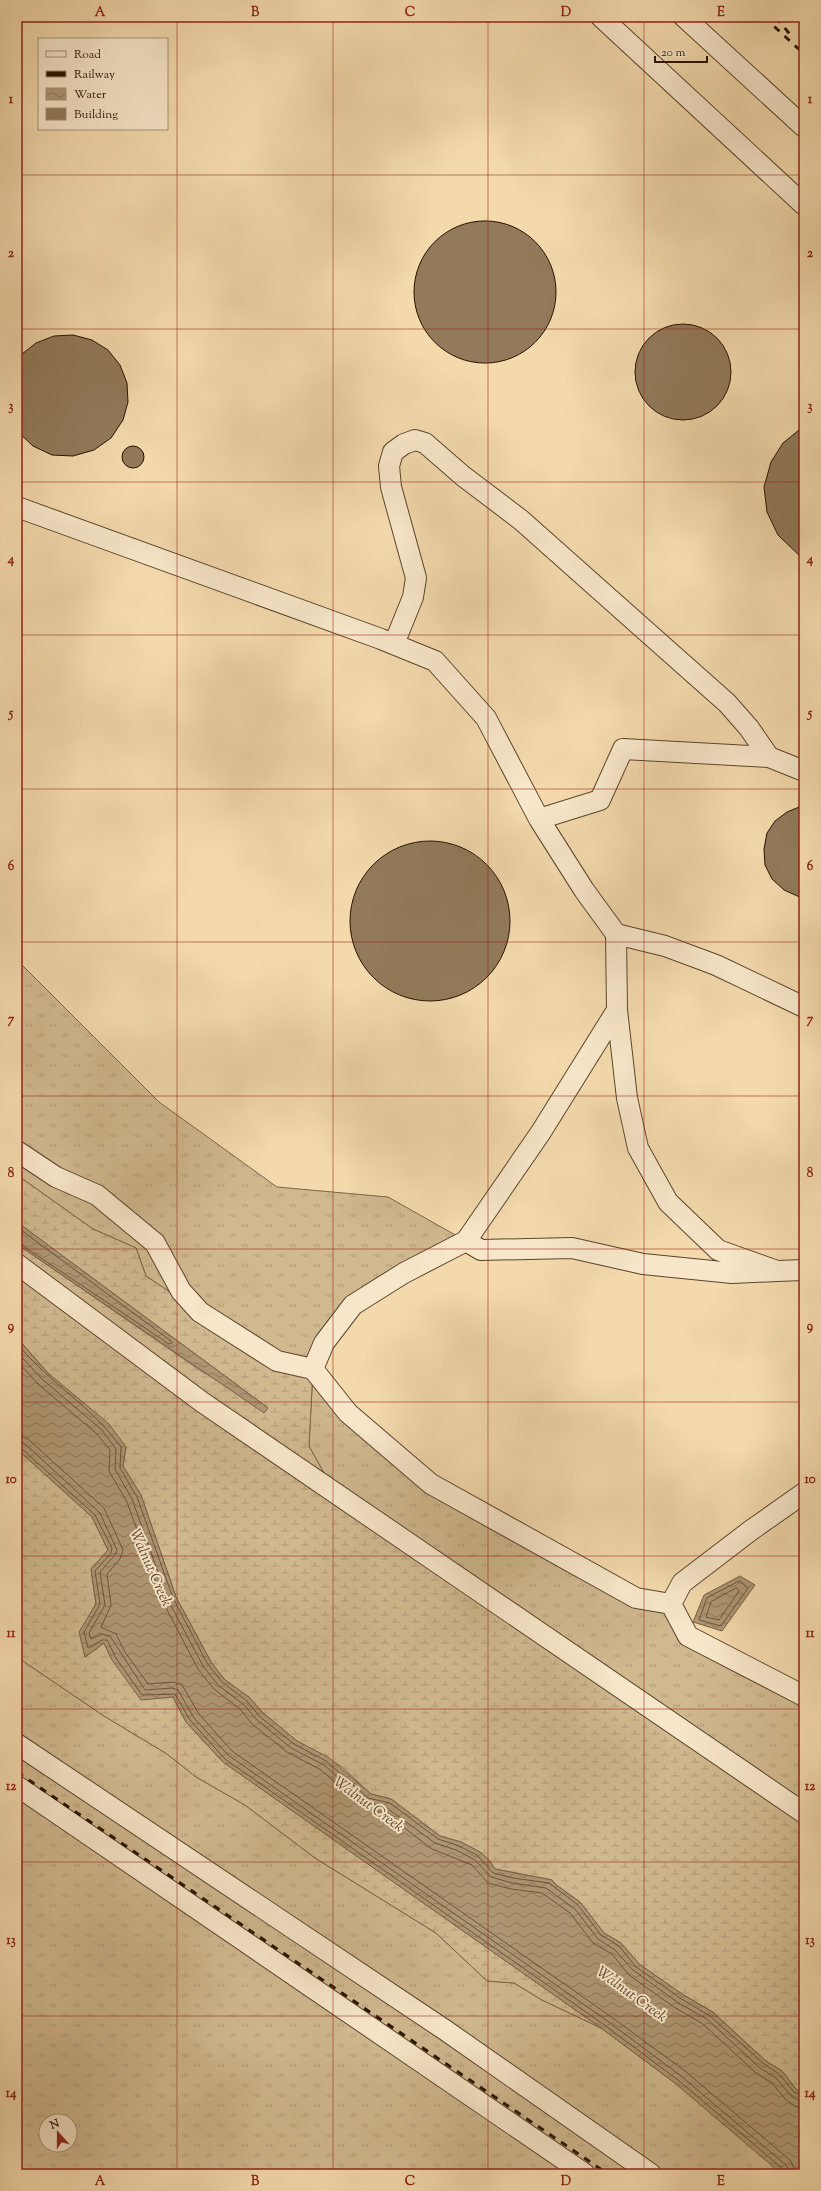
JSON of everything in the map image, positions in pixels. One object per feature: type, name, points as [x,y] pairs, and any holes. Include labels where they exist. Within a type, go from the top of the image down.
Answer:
[{"type":"street","points":[[601,17],[804,205]]},
{"type":"street","points":[[684,17],[804,127]]},
{"type":"street","points":[[394,644],[413,598],[416,578],[391,487],[389,466],[393,452],[404,444],[415,440],[425,443],[462,476],[521,520],[633,619],[727,703],[749,728],[769,756]]},
{"type":"street","points":[[17,507],[394,644],[435,661],[486,718],[539,819],[584,890],[616,934],[617,1010],[627,1098],[638,1148],[668,1202],[718,1250],[778,1271]]},
{"type":"street","points":[[539,819],[600,800],[623,749],[769,756],[804,771]]},
{"type":"street","points":[[616,934],[665,946],[716,965],[804,1007]]},
{"type":"street","points":[[313,1369],[324,1343],[353,1305],[404,1273],[466,1241],[541,1132],[617,1010]]},
{"type":"street","points":[[17,1151],[56,1178],[97,1195],[155,1243],[181,1291],[200,1312],[277,1360],[313,1369],[348,1413],[431,1484],[636,1598],[671,1604]]},
{"type":"street","points":[[466,1241],[481,1250],[572,1248],[643,1264],[732,1273],[804,1270]]},
{"type":"street","points":[[17,1264],[202,1402],[804,1813]]},
{"type":"street","points":[[671,1604],[682,1583],[750,1531],[804,1493]]},
{"type":"street","points":[[671,1604],[688,1636],[804,1696]]},
{"type":"street","points":[[17,1744],[445,2030],[651,2174]]},
{"type":"street","points":[[17,1786],[585,2174]]},
{"type":"green space","points":[[17,960],[159,1102],[277,1187],[388,1197],[466,1241],[353,1305],[313,1369],[200,1312],[146,1276],[136,1248],[93,1229],[17,1175]]},
{"type":"green space","points":[[17,1175],[93,1229],[136,1248],[146,1276],[200,1312],[313,1369],[309,1446],[335,1493],[804,1813],[804,2095],[796,2089],[782,2071],[766,2061],[713,2012],[682,1994],[639,1964],[621,1943],[604,1933],[580,1902],[555,1884],[552,1880],[495,1869],[489,1860],[480,1852],[461,1842],[440,1836],[391,1799],[371,1794],[342,1767],[297,1741],[262,1712],[250,1698],[224,1679],[211,1662],[176,1597],[141,1495],[123,1466],[126,1447],[48,1373],[17,1338],[17,1244],[201,1371],[268,1408],[17,1222]]},
{"type":"green space","points":[[313,1369],[431,1484],[533,1542],[671,1604],[688,1636],[804,1696],[804,1813],[335,1493],[309,1446]]},
{"type":"green space","points":[[17,1449],[92,1517],[108,1550],[91,1569],[96,1604],[80,1632],[85,1657],[104,1643],[112,1660],[173,1697],[186,1722],[223,1762],[601,2028],[542,2000],[514,1983],[487,1981],[436,1933],[315,1858],[245,1805],[196,1777],[167,1754],[104,1716],[17,1657]]},
{"type":"green space","points":[[17,1657],[104,1716],[167,1754],[196,1777],[245,1805],[315,1858],[436,1933],[487,1981],[514,1983],[542,2000],[601,2028],[675,2083],[783,2174],[17,2174],[17,1686],[22,1689],[17,1675]]},
{"type":"water","points":[[17,1222],[268,1408],[264,1413],[17,1244]]},
{"type":"water","name":"Walnut Creek","points":[[17,1338],[48,1373],[109,1424],[126,1447],[123,1466],[141,1495],[176,1597],[211,1662],[224,1679],[250,1698],[262,1712],[297,1741],[328,1757],[371,1794],[391,1799],[440,1836],[461,1842],[480,1852],[489,1860],[495,1869],[552,1880],[555,1884],[580,1902],[604,1933],[621,1943],[639,1964],[682,1994],[712,2012],[766,2061],[782,2071],[796,2089],[804,2095],[804,2174],[783,2174],[777,2170],[675,2083],[601,2028],[223,1762],[186,1722],[173,1697],[141,1700],[112,1660],[104,1643],[85,1657],[79,1632],[96,1604],[91,1569],[108,1550],[92,1517],[17,1449]]},
{"type":"water","points":[[740,1576],[755,1585],[722,1631],[693,1622],[704,1595]]},
{"type":"building","points":[[478,221],[492,221],[519,229],[540,247],[551,265],[555,278],[555,306],[548,326],[530,347],[519,355],[506,360],[492,363],[478,363],[451,355],[430,337],[422,326],[417,313],[414,299],[414,285],[422,258],[440,237],[451,229],[464,224]]},
{"type":"building","points":[[683,324],[701,328],[710,332],[717,338],[723,345],[727,354],[731,372],[727,390],[723,399],[717,406],[710,412],[701,416],[683,420],[665,416],[656,412],[649,406],[643,399],[639,390],[635,372],[639,354],[643,345],[649,338],[656,332],[665,328]]},
{"type":"building","points":[[73,335],[92,340],[108,350],[120,365],[127,383],[128,402],[123,420],[111,438],[94,450],[73,456],[52,455],[33,446],[17,431],[17,361],[22,354],[36,343],[54,336]]},
{"type":"building","points":[[804,426],[804,560],[778,535],[767,512],[764,487],[771,462],[783,443]]},
{"type":"building","points":[[133,446],[141,449],[144,457],[141,465],[133,468],[125,465],[122,457],[125,449]]},
{"type":"building","points":[[804,805],[804,899],[784,890],[772,879],[765,865],[764,849],[767,833],[775,821],[787,812]]},
{"type":"building","points":[[438,841],[453,844],[468,850],[487,864],[497,876],[504,890],[509,905],[509,937],[504,952],[497,966],[487,978],[475,988],[453,998],[438,1001],[422,1001],[407,998],[385,988],[373,978],[363,966],[351,937],[350,913],[353,898],[363,876],[373,864],[385,854],[414,842]]},
{"type":"railway","points":[[764,17],[804,54]]},
{"type":"railway","points":[[776,17],[792,37]]},
{"type":"railway","points":[[17,1772],[608,2174]]}]
